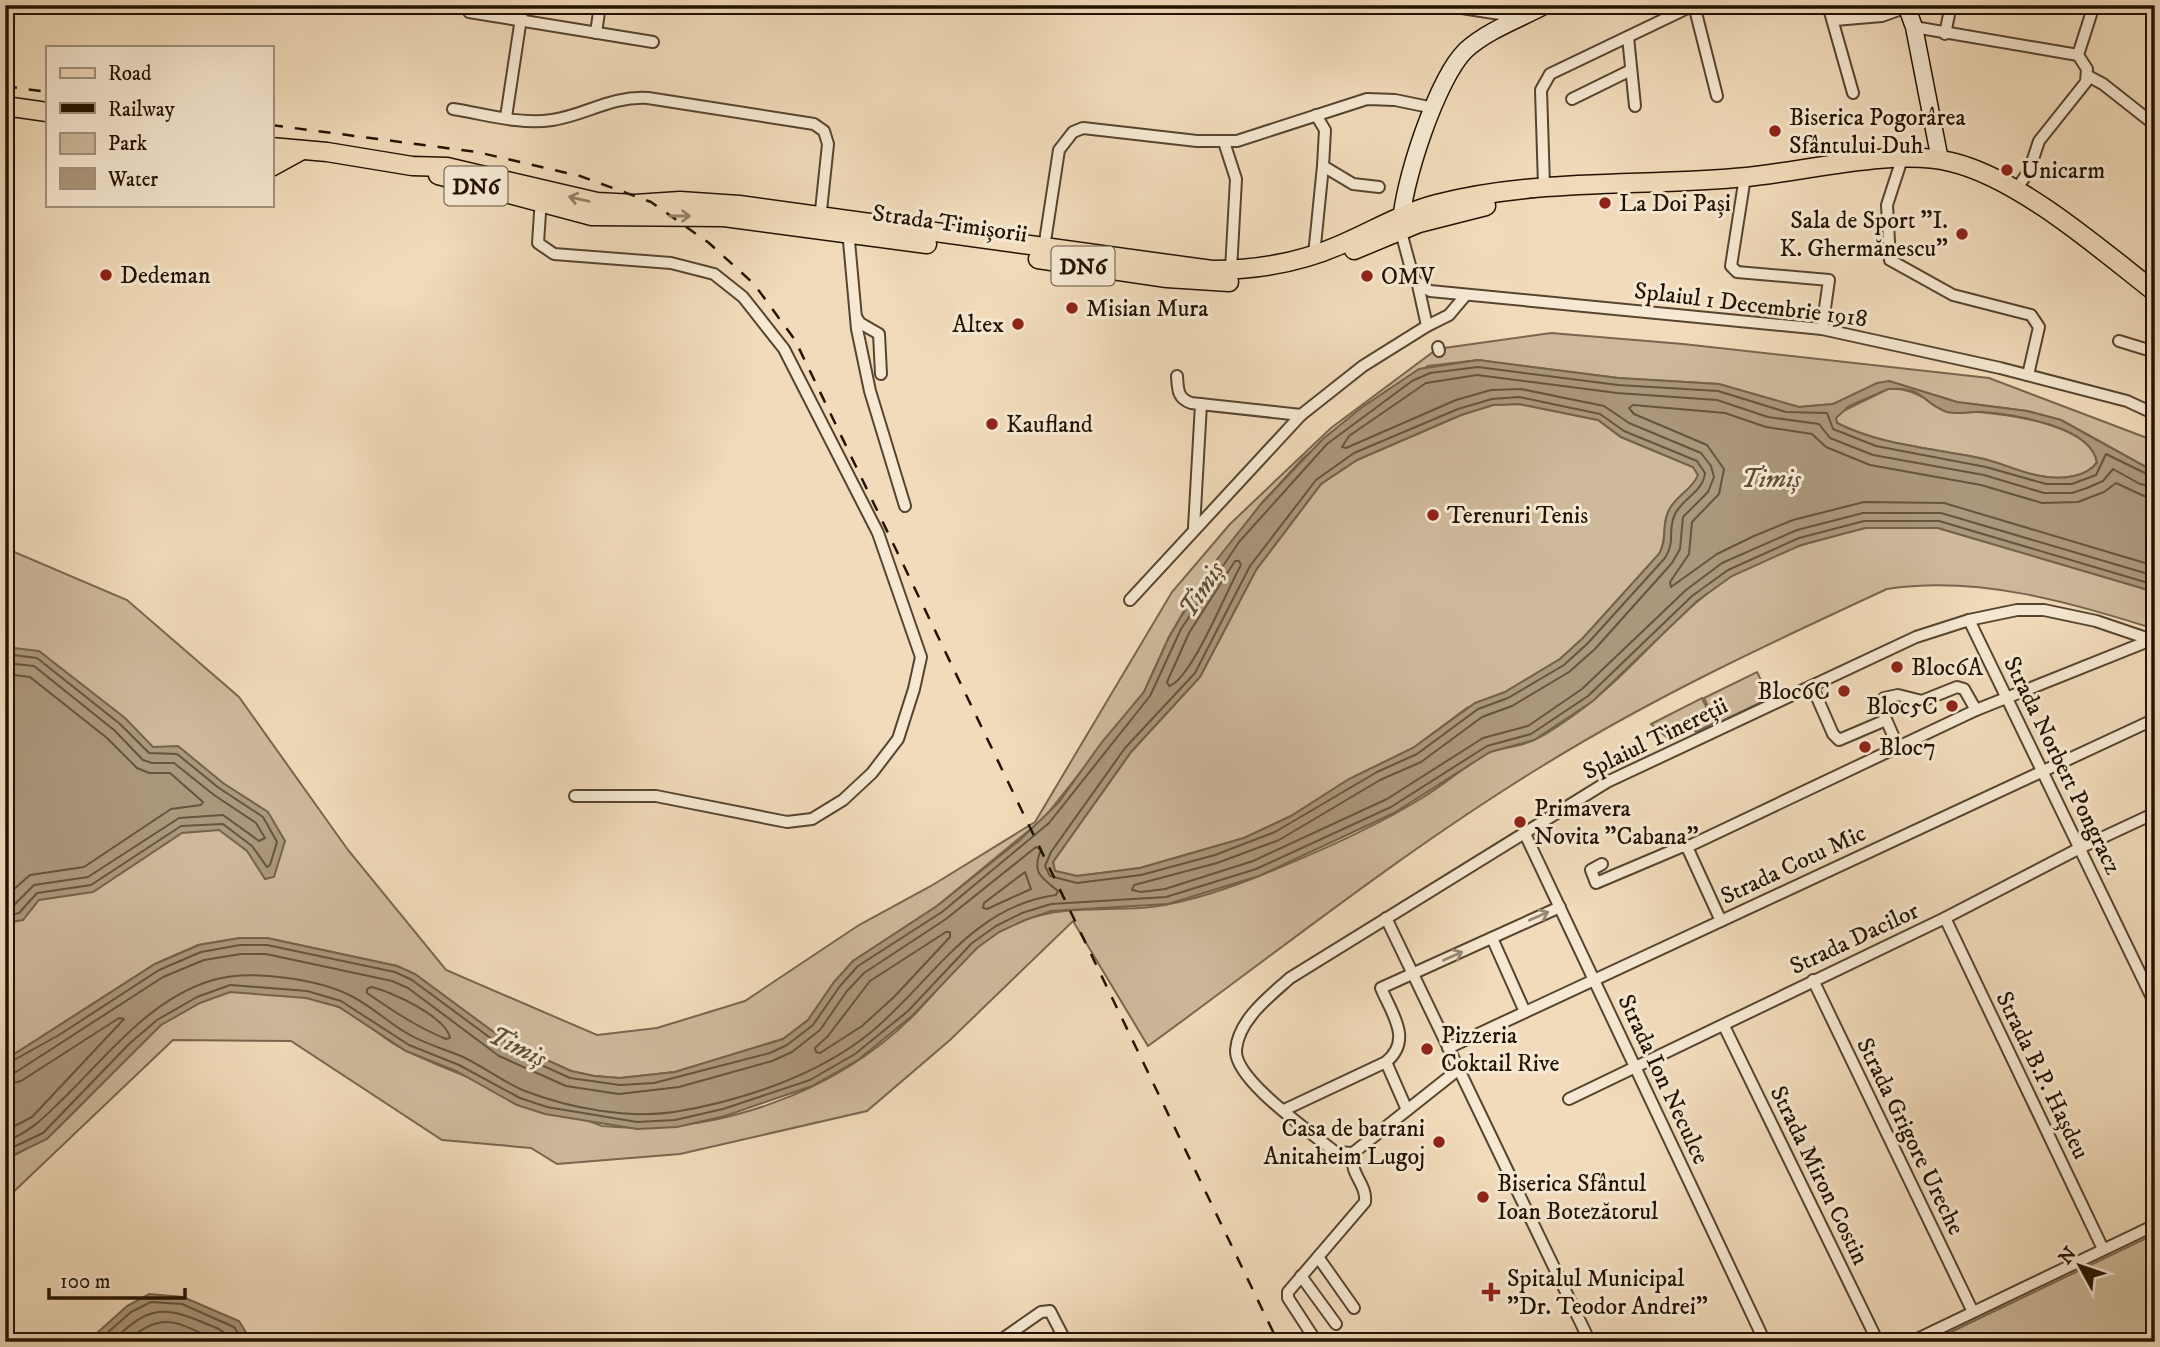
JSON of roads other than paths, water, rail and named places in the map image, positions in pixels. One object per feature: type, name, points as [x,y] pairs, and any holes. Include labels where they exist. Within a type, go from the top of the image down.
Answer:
[{"type":"main road","points":[[5,106],[46,112]]},
{"type":"main road","name":"Strada Timișorii","points":[[273,147],[412,166],[447,167],[541,196],[597,202],[709,202],[819,223],[1210,282],[1250,281],[1300,270],[1440,203],[1544,185],[1745,177],[1902,159],[1940,160],[1970,168],[2015,191],[2077,232],[2155,292]]},
{"type":"main road","points":[[273,166],[303,150]]},
{"type":"main road","name":"Strada Timișorii","points":[[847,227],[1044,248],[1212,270],[1231,270],[1282,265],[1401,223],[1600,183]]},
{"type":"street","points":[[506,117],[523,5]]},
{"type":"street","points":[[596,33],[600,5]]},
{"type":"street","points":[[1443,5],[1522,18]]},
{"type":"street","points":[[1427,326],[1401,223],[1419,146],[1452,67],[1464,52],[1476,42],[1546,5]]},
{"type":"street","points":[[1544,185],[1541,90],[1550,74],[1694,5],[1717,96]]},
{"type":"street","points":[[1828,5],[1835,20],[1853,93]]},
{"type":"street","points":[[1945,34],[1951,5]]},
{"type":"street","points":[[2081,5],[2094,7],[2078,55],[2088,76],[2118,95],[2155,125]]},
{"type":"street","points":[[1835,20],[1882,16],[1907,6],[1914,27],[1940,160]]},
{"type":"street","points":[[469,12],[653,43]]},
{"type":"street","points":[[1914,27],[2078,55]]},
{"type":"street","points":[[1628,37],[1635,106]]},
{"type":"street","points":[[1572,99],[1631,70]]},
{"type":"street","points":[[2015,191],[2029,171],[2039,141],[2088,76]]},
{"type":"street","points":[[453,109],[506,117],[553,120],[601,103],[630,97],[814,124],[824,131],[828,144],[819,223]]},
{"type":"street","points":[[1044,248],[1059,150],[1073,132],[1083,128],[1224,142],[1237,141],[1367,99],[1395,100],[1434,108]]},
{"type":"street","points":[[1314,254],[1325,130],[1316,115]]},
{"type":"street","points":[[1224,142],[1236,179],[1231,270]]},
{"type":"street","points":[[1902,159],[1886,205],[1890,260],[1953,295],[2031,315],[2039,327],[2028,375]]},
{"type":"street","points":[[1323,166],[1353,184],[1379,187]]},
{"type":"street","points":[[1745,177],[1731,266],[1737,272],[1829,280],[1822,329]]},
{"type":"street","points":[[541,196],[538,243],[554,254],[671,263],[714,274],[743,297],[785,349],[878,533],[921,657],[898,739],[872,773],[843,800],[812,819],[787,822],[656,796],[575,796]]},
{"type":"street","points":[[847,227],[856,316],[870,391],[905,506]]},
{"type":"street","name":"Splaiul 1 Decembrie 1918","points":[[1418,285],[1430,291],[1465,296],[1822,329],[2028,375],[2127,401],[2155,414]]},
{"type":"street","points":[[1130,600],[1217,502],[1301,415],[1363,366],[1449,315],[1465,296]]},
{"type":"street","points":[[856,316],[860,323],[879,334],[881,374]]},
{"type":"street","points":[[2119,341],[2155,352]]},
{"type":"street","points":[[1177,376],[1178,393],[1183,401],[1301,415]]},
{"type":"street","points":[[1194,528],[1201,404]]},
{"type":"street","points":[[1196,503],[1217,502]]},
{"type":"street","name":"Splaiul Tinereții","points":[[1284,1110],[1246,1076],[1236,1049],[1244,1028],[1258,1007],[1290,978],[1607,782],[1916,637],[1969,620],[2017,610],[2044,610],[2096,621],[2153,640]]},
{"type":"street","name":"Strada Norbert Pongracz","points":[[1969,620],[2155,1004]]},
{"type":"street","points":[[1602,864],[1591,870],[1597,883],[1681,846],[1687,847],[1976,710],[2153,640]]},
{"type":"street","points":[[1812,686],[1836,738],[1844,739],[1886,720]]},
{"type":"street","points":[[1898,747],[1881,705],[1891,695],[1922,701],[1957,687],[1964,689],[1976,710]]},
{"type":"street","name":"Strada Cotu Mic","points":[[1448,1048],[2155,719]]},
{"type":"street","name":"Strada Dacilor","points":[[1569,1099],[1724,1026],[2155,813]]},
{"type":"street","name":"Strada Ion Neculce","points":[[1525,834],[1765,1342]]},
{"type":"street","points":[[1687,847],[1721,921]]},
{"type":"street","points":[[1459,1069],[1353,1153],[1335,1152],[1284,1110],[1386,1062],[1399,1049],[1400,1040],[1381,988],[1560,907]]},
{"type":"street","points":[[1387,918],[1590,1342]]},
{"type":"street","name":"Strada B.P. Hașdeu","points":[[1945,918],[2103,1249]]},
{"type":"street","points":[[1492,938],[1525,1012]]},
{"type":"street","name":"Strada Grigore Ureche","points":[[1813,980],[1972,1310]]},
{"type":"street","name":"Strada Miron Costin","points":[[1724,1026],[1878,1342]]},
{"type":"street","points":[[1386,1062],[1407,1110]]},
{"type":"street","points":[[1314,1338],[1288,1298],[1288,1292],[1365,1202],[1366,1194],[1352,1169],[1353,1153]]},
{"type":"street","points":[[1910,1342],[1972,1310],[2155,1225]]},
{"type":"street","points":[[1318,1257],[1354,1308]]},
{"type":"street","points":[[1301,1276],[1336,1324]]},
{"type":"street","points":[[999,1342],[1041,1312],[1051,1311],[1066,1342]]},
{"type":"water","name":"Timiș","points":[[1478,360],[1618,378],[1719,384],[1799,407],[1833,404],[1877,383],[1889,381],[1957,402],[2027,411],[2061,420],[2155,472],[2155,592],[1938,528],[1865,528],[1801,545],[1732,576],[1697,601],[1593,701],[1534,740],[1490,752],[1394,813],[1259,876],[1168,904],[1051,911],[999,932],[977,948],[913,1015],[858,1060],[812,1086],[725,1116],[677,1127],[637,1129],[545,1114],[517,1105],[456,1071],[406,1051],[339,1007],[306,998],[230,992],[200,1003],[161,1025],[47,1139],[5,1159],[5,1060],[155,964],[199,945],[240,938],[267,938],[397,966],[415,974],[507,1042],[571,1071],[594,1076],[620,1078],[675,1072],[783,1039],[808,1020],[834,982],[853,961],[937,906],[1020,840],[1059,802],[1102,742],[1144,692],[1169,637],[1211,567],[1261,504],[1323,439],[1361,408],[1419,369]],"holes":[[[1888,389],[1909,390],[1947,412],[1998,414],[2032,420],[2067,431],[2092,450],[2097,463],[2074,476],[2039,476],[1984,459],[1890,442],[1837,423],[1836,418],[1849,406]],[[1519,404],[1598,420],[1621,437],[1693,467],[1698,475],[1669,510],[1659,554],[1583,638],[1560,659],[1505,692],[1475,703],[1413,748],[1349,779],[1291,816],[1244,838],[1140,868],[1077,876],[1055,871],[1053,862],[1131,752],[1200,677],[1256,570],[1321,484],[1357,460],[1461,415],[1493,405]]]},
{"type":"water","points":[[5,647],[39,651],[125,718],[153,747],[178,746],[223,783],[268,812],[285,841],[274,877],[265,879],[247,851],[219,830],[182,833],[93,892],[39,900],[23,920],[5,923]]},
{"type":"water","points":[[149,1294],[183,1297],[239,1321],[252,1342],[87,1342],[127,1306]]},
{"type":"railway","points":[[5,86],[46,92]]},
{"type":"railway","points":[[273,125],[477,152],[580,176],[651,202],[709,243],[754,284],[795,340],[1278,1342]]},
{"type":"place","name":"Biserica Pogorârea Sfântului Duh","points":[[1775,131]]},
{"type":"place","name":"Unicarm","points":[[2007,170]]},
{"type":"place","name":"La Doi Pași","points":[[1605,203]]},
{"type":"place","name":"Sala de Sport \"I. K. Ghermănescu\"","points":[[1962,234]]},
{"type":"place","name":"Dedeman","points":[[106,275]]},
{"type":"place","name":"OMV","points":[[1367,276]]},
{"type":"place","name":"Misian Mura","points":[[1072,308]]},
{"type":"place","name":"Altex","points":[[1018,324]]},
{"type":"place","name":"Kaufland","points":[[992,424]]},
{"type":"place","name":"Terenuri Tenis","points":[[1433,515]]},
{"type":"place","name":"Bloc6A","points":[[1897,667]]},
{"type":"place","name":"Bloc6C","points":[[1844,691]]},
{"type":"place","name":"Bloc5C","points":[[1952,706]]},
{"type":"place","name":"Bloc7","points":[[1865,747]]},
{"type":"place","name":"Primavera Novita \"Cabana\"","points":[[1520,822]]},
{"type":"place","name":"Pizzeria Coktail Rive","points":[[1427,1049]]},
{"type":"place","name":"Casa de batrani Anitaheim Lugoj","points":[[1439,1142]]},
{"type":"place","name":"Biserica Sfântul Ioan Botezătorul","points":[[1483,1197]]},
{"type":"place","name":"Spitalul Municipal \"Dr. Teodor Andrei\"","points":[[1491,1292]]}]
